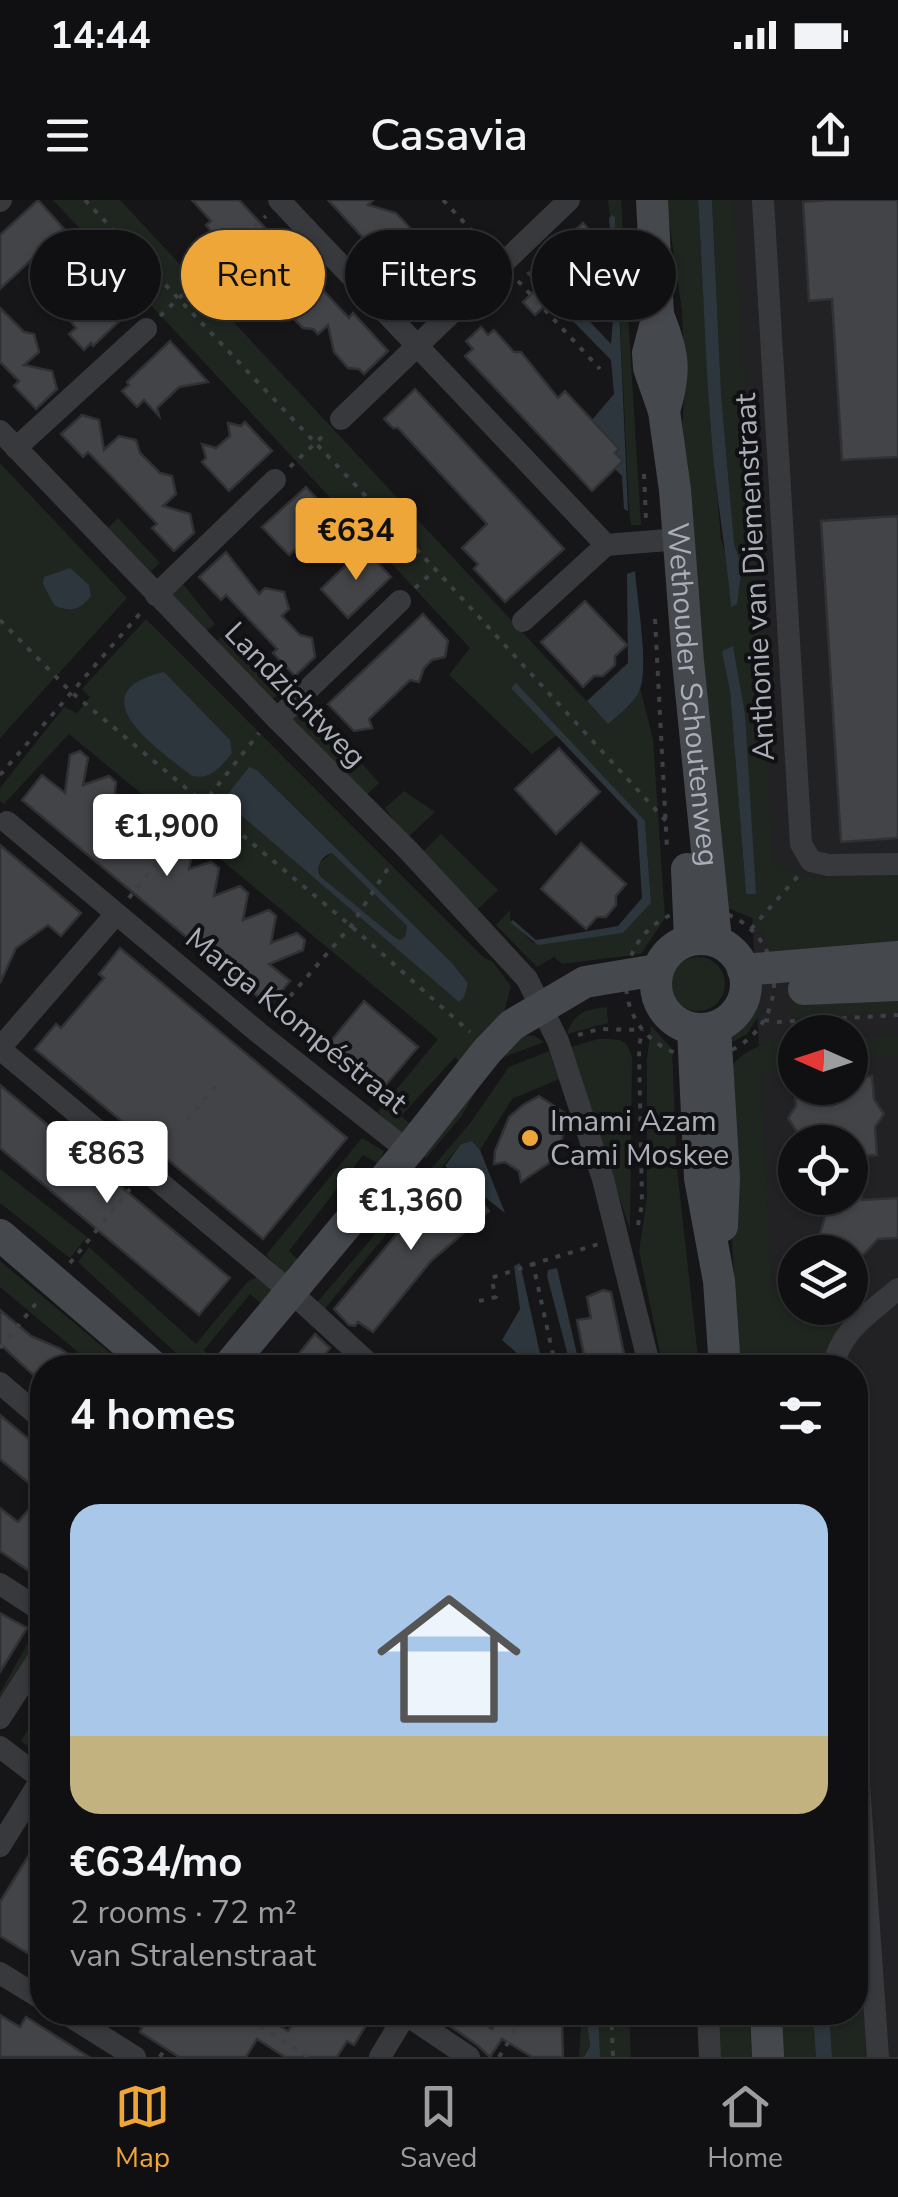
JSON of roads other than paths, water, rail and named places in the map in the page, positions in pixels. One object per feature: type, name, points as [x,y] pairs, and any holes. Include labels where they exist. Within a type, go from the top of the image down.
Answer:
[{"type":"street","points":[[341,419],[569,200]]},
{"type":"street","name":"Wethouder Schoutenweg","points":[[652,200],[658,315],[672,358],[671,386],[664,411],[672,540],[688,661],[702,925]]},
{"type":"street","name":"Anthonie van Diemenstraat","points":[[763,200],[801,844],[811,861],[828,865],[898,864]]},
{"type":"street","points":[[280,201],[606,545]]},
{"type":"street","points":[[8,440],[154,321]]},
{"type":"street","name":"Landzichtweg","points":[[8,440],[408,850],[527,979],[558,1041],[619,1238],[647,1355]]},
{"type":"street","points":[[156,595],[276,480]]},
{"type":"street","points":[[523,621],[606,545],[672,540]]},
{"type":"street","points":[[277,720],[400,601]]},
{"type":"street","name":"Marga Klompéstraat","points":[[7,822],[258,1033],[408,1151]]},
{"type":"street","points":[[116,914],[0,1048],[291,1292],[360,1355]]},
{"type":"street","points":[[647,981],[676,945],[702,925],[736,955],[760,988]]},
{"type":"street","points":[[724,1355],[719,1281],[700,1178],[705,1042],[760,988],[898,958]]},
{"type":"street","points":[[238,1355],[512,1025],[538,1006],[585,982],[647,981]]},
{"type":"street","points":[[647,981],[666,1013],[705,1042]]},
{"type":"street","points":[[760,988],[898,984]]},
{"type":"street","points":[[0,1236],[66,1269],[143,1355]]},
{"type":"street","points":[[835,1355],[836,1348],[856,1324],[898,1289]]},
{"type":"street","points":[[0,1384],[30,1409]]},
{"type":"street","points":[[0,1584],[30,1604]]},
{"type":"street","points":[[0,1718],[30,1672]]},
{"type":"street","points":[[0,1748],[30,1770]]},
{"type":"street","points":[[0,1846],[30,1798]]},
{"type":"street","points":[[868,1914],[878,2057]]},
{"type":"street","points":[[0,1974],[30,1993]]},
{"type":"street","points":[[84,2025],[135,2057]]},
{"type":"street","points":[[380,2057],[398,2025]]},
{"type":"street","points":[[422,2025],[468,2057]]},
{"type":"street","points":[[709,2025],[710,2057]]},
{"type":"street","points":[[767,2025],[768,2057]]},
{"type":"place","name":"Imami Azam Cami Moskee","points":[[530,1138]]}]
